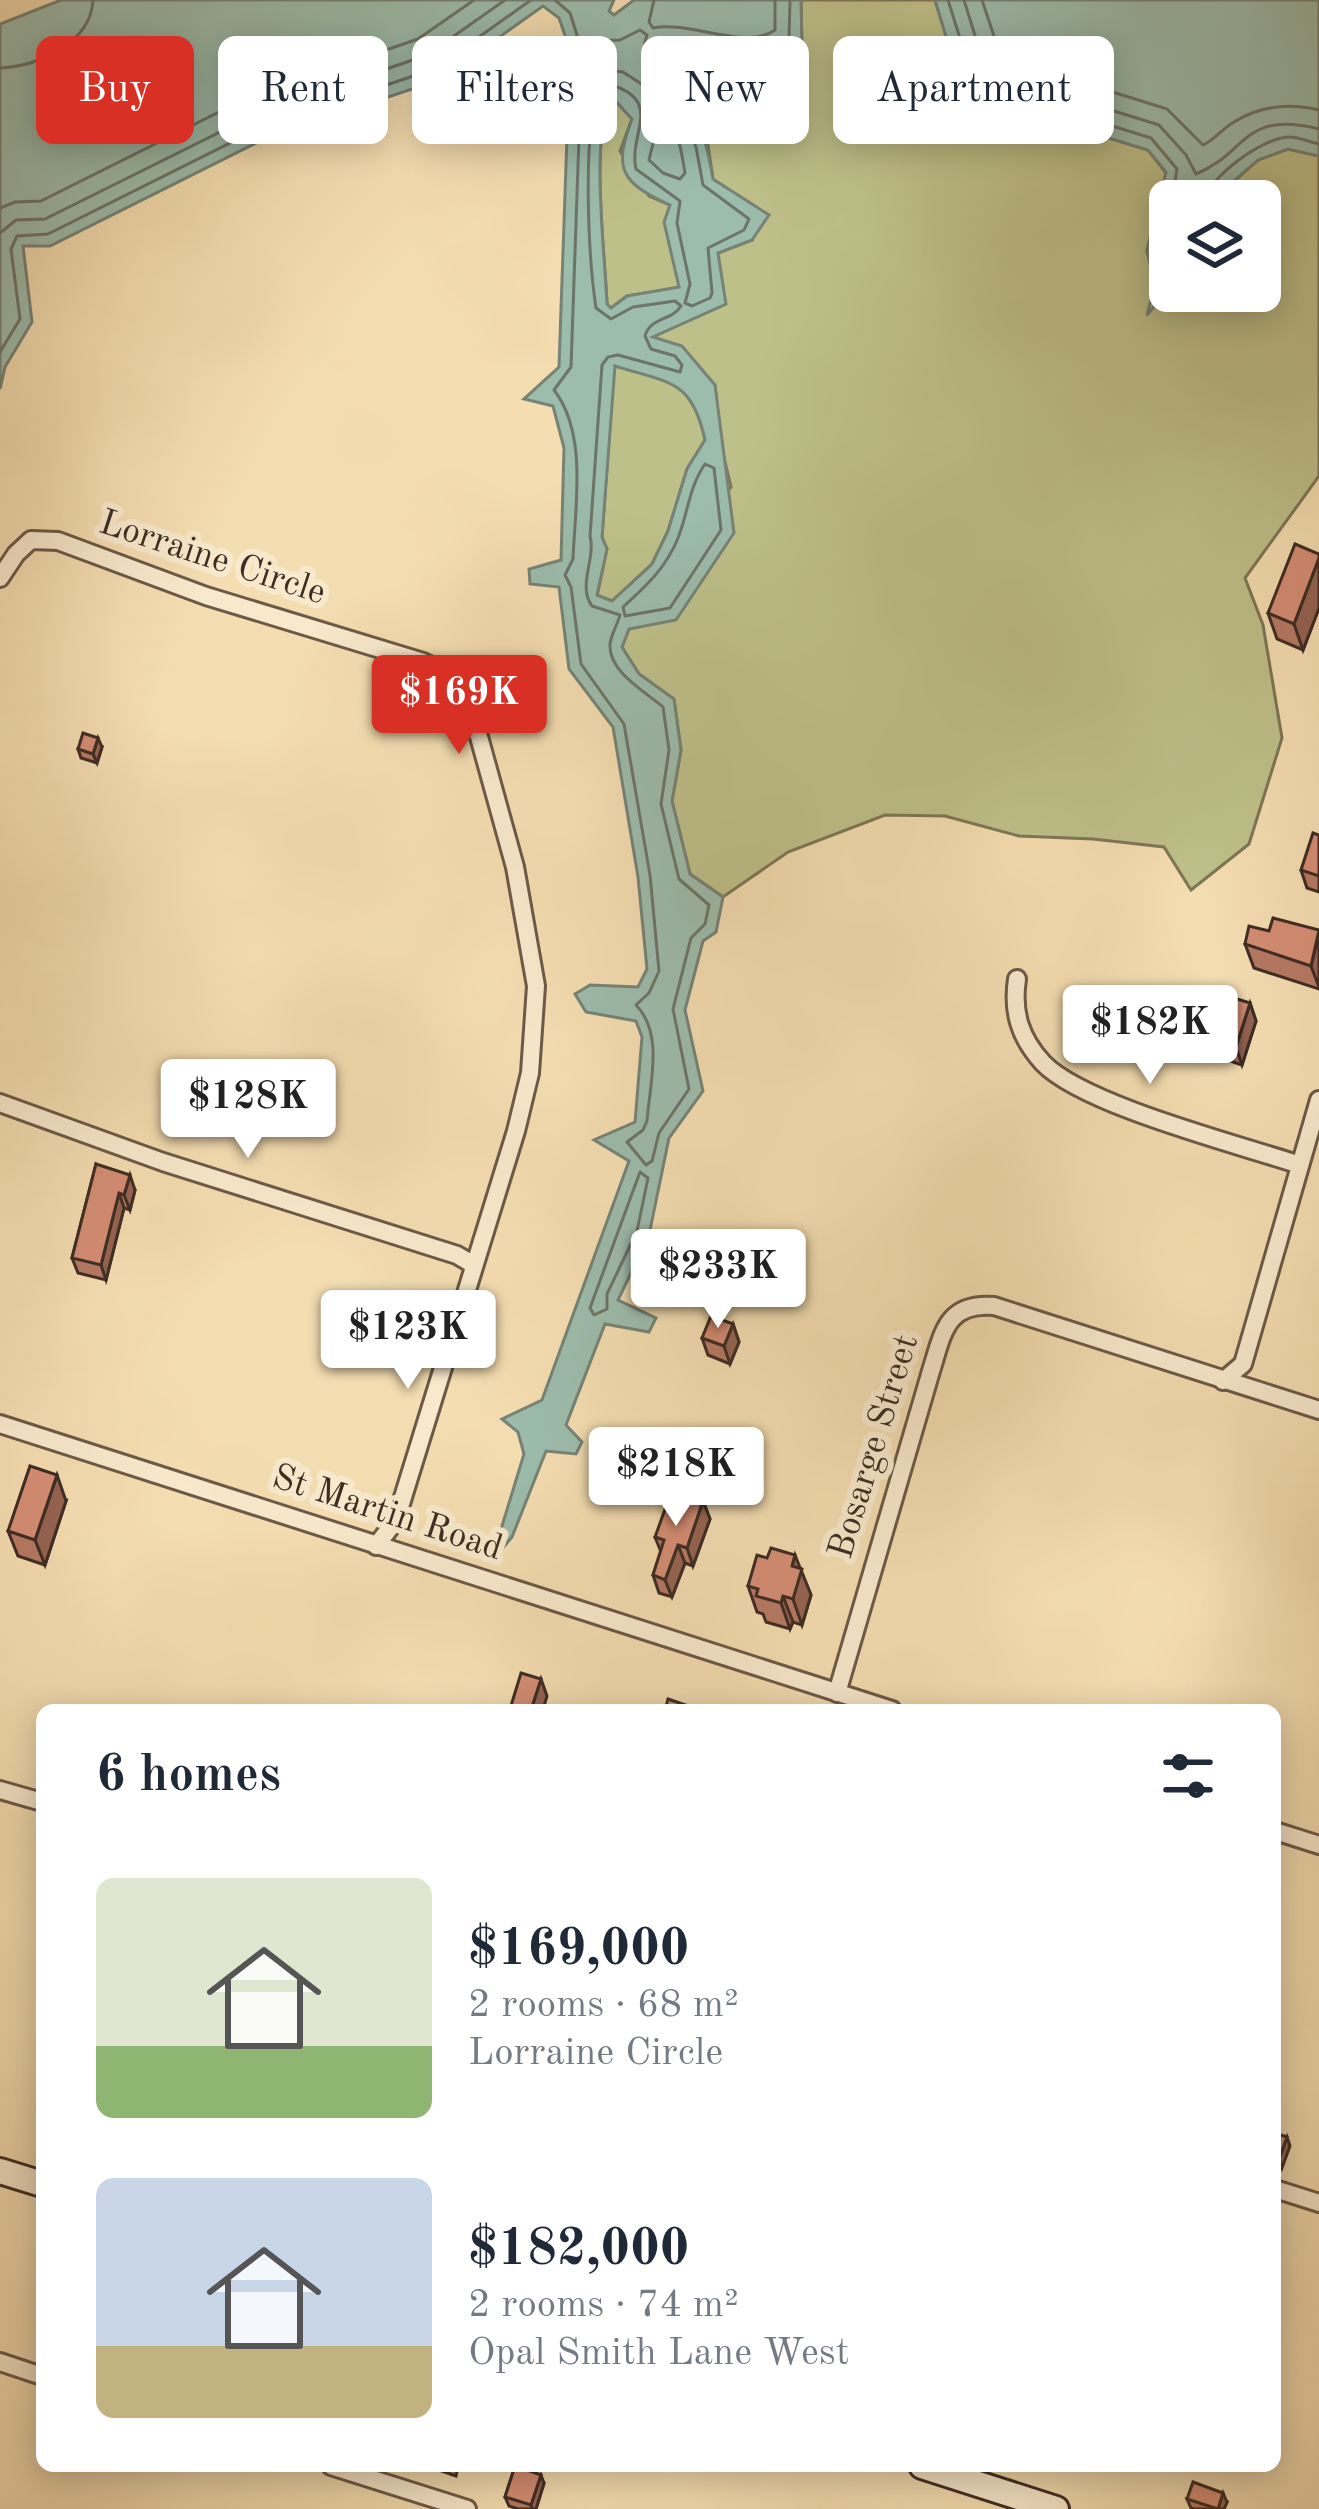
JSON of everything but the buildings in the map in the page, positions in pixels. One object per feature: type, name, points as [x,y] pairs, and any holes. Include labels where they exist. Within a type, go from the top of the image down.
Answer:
[{"type":"street","name":"Lorraine Circle","points":[[0,578],[31,540],[58,541],[206,596],[423,662],[461,686],[481,733],[515,867],[536,986],[530,1073],[396,1520],[376,1546]]},
{"type":"street","points":[[1017,979],[1016,1018],[1046,1067],[1111,1102],[1300,1165]]},
{"type":"street","points":[[1222,1382],[1243,1364],[1319,1100]]},
{"type":"street","points":[[0,1103],[474,1264]]},
{"type":"street","name":"Bosarge Street","points":[[837,1693],[944,1330],[962,1309],[974,1304],[994,1306],[1222,1382]]},
{"type":"street","points":[[1222,1382],[1319,1410]]},
{"type":"street","name":"St Martin Road","points":[[0,1424],[873,1704]]},
{"type":"street","points":[[0,1790],[36,1800]]},
{"type":"street","points":[[1281,1833],[1319,1845]]},
{"type":"street","points":[[0,2171],[36,2182]]},
{"type":"street","points":[[1281,2191],[1319,2203]]},
{"type":"street","points":[[0,2362],[36,2374]]},
{"type":"street","points":[[350,2472],[466,2509]]},
{"type":"street","points":[[941,2472],[1056,2509]]},
{"type":"green space","points":[[801,0],[935,0],[946,36],[833,36],[833,144],[1114,144],[1114,139],[1148,150],[1166,173],[1164,180],[1149,180],[1149,312],[1281,312],[1281,180],[1235,180],[1258,160],[1288,149],[1319,156],[1319,476],[1245,578],[1263,625],[1282,738],[1249,844],[1191,890],[1164,847],[1019,836],[945,816],[885,815],[788,852],[723,897],[690,874],[672,801],[681,750],[674,699],[639,674],[622,647],[629,629],[731,487],[715,385],[651,337],[718,253],[752,240],[713,179],[708,144],[809,144],[809,36],[802,36]]},
{"type":"green space","points":[[617,102],[632,119],[620,151],[649,196],[670,205],[668,235],[679,288],[627,296],[611,308],[607,304],[601,144],[617,144]]},
{"type":"green space","points":[[614,365],[664,380],[685,394],[705,440],[687,469],[668,531],[652,564],[612,601],[597,596],[607,549],[602,538]]},
{"type":"water","points":[[61,0],[614,0],[609,11],[614,15],[634,0],[801,0],[802,36],[641,36],[641,144],[706,144],[713,179],[769,215],[752,240],[718,253],[726,304],[653,337],[682,346],[715,385],[734,533],[676,620],[629,629],[622,647],[639,674],[674,699],[681,750],[672,801],[690,874],[723,897],[716,932],[703,941],[685,1010],[703,1091],[669,1138],[649,1235],[618,1300],[656,1318],[649,1332],[605,1324],[566,1425],[582,1442],[576,1454],[546,1451],[512,1537],[491,1562],[524,1454],[518,1432],[502,1419],[542,1400],[629,1161],[594,1140],[635,1122],[642,1037],[636,1021],[586,1012],[575,994],[590,985],[638,987],[647,969],[638,877],[613,727],[569,669],[559,587],[530,584],[529,569],[561,560],[564,448],[553,406],[524,399],[559,367],[567,144],[601,144],[607,304],[611,308],[627,296],[679,287],[664,222],[670,205],[641,189],[625,172],[623,150],[632,119],[617,103],[617,36],[565,36],[559,18],[543,6],[501,36],[412,36],[412,89],[388,97],[388,36],[218,36],[218,144],[254,144],[50,246],[23,246],[32,322],[5,367],[0,389],[0,24]],"holes":[[[615,366],[664,381],[693,405],[705,440],[687,469],[668,531],[652,564],[612,601],[597,595],[607,549],[602,537]]]},
{"type":"water","points":[[935,0],[1319,0],[1319,156],[1288,149],[1258,160],[1235,180],[1164,180],[1166,172],[1148,150],[1114,140],[1114,36],[946,36]]}]
